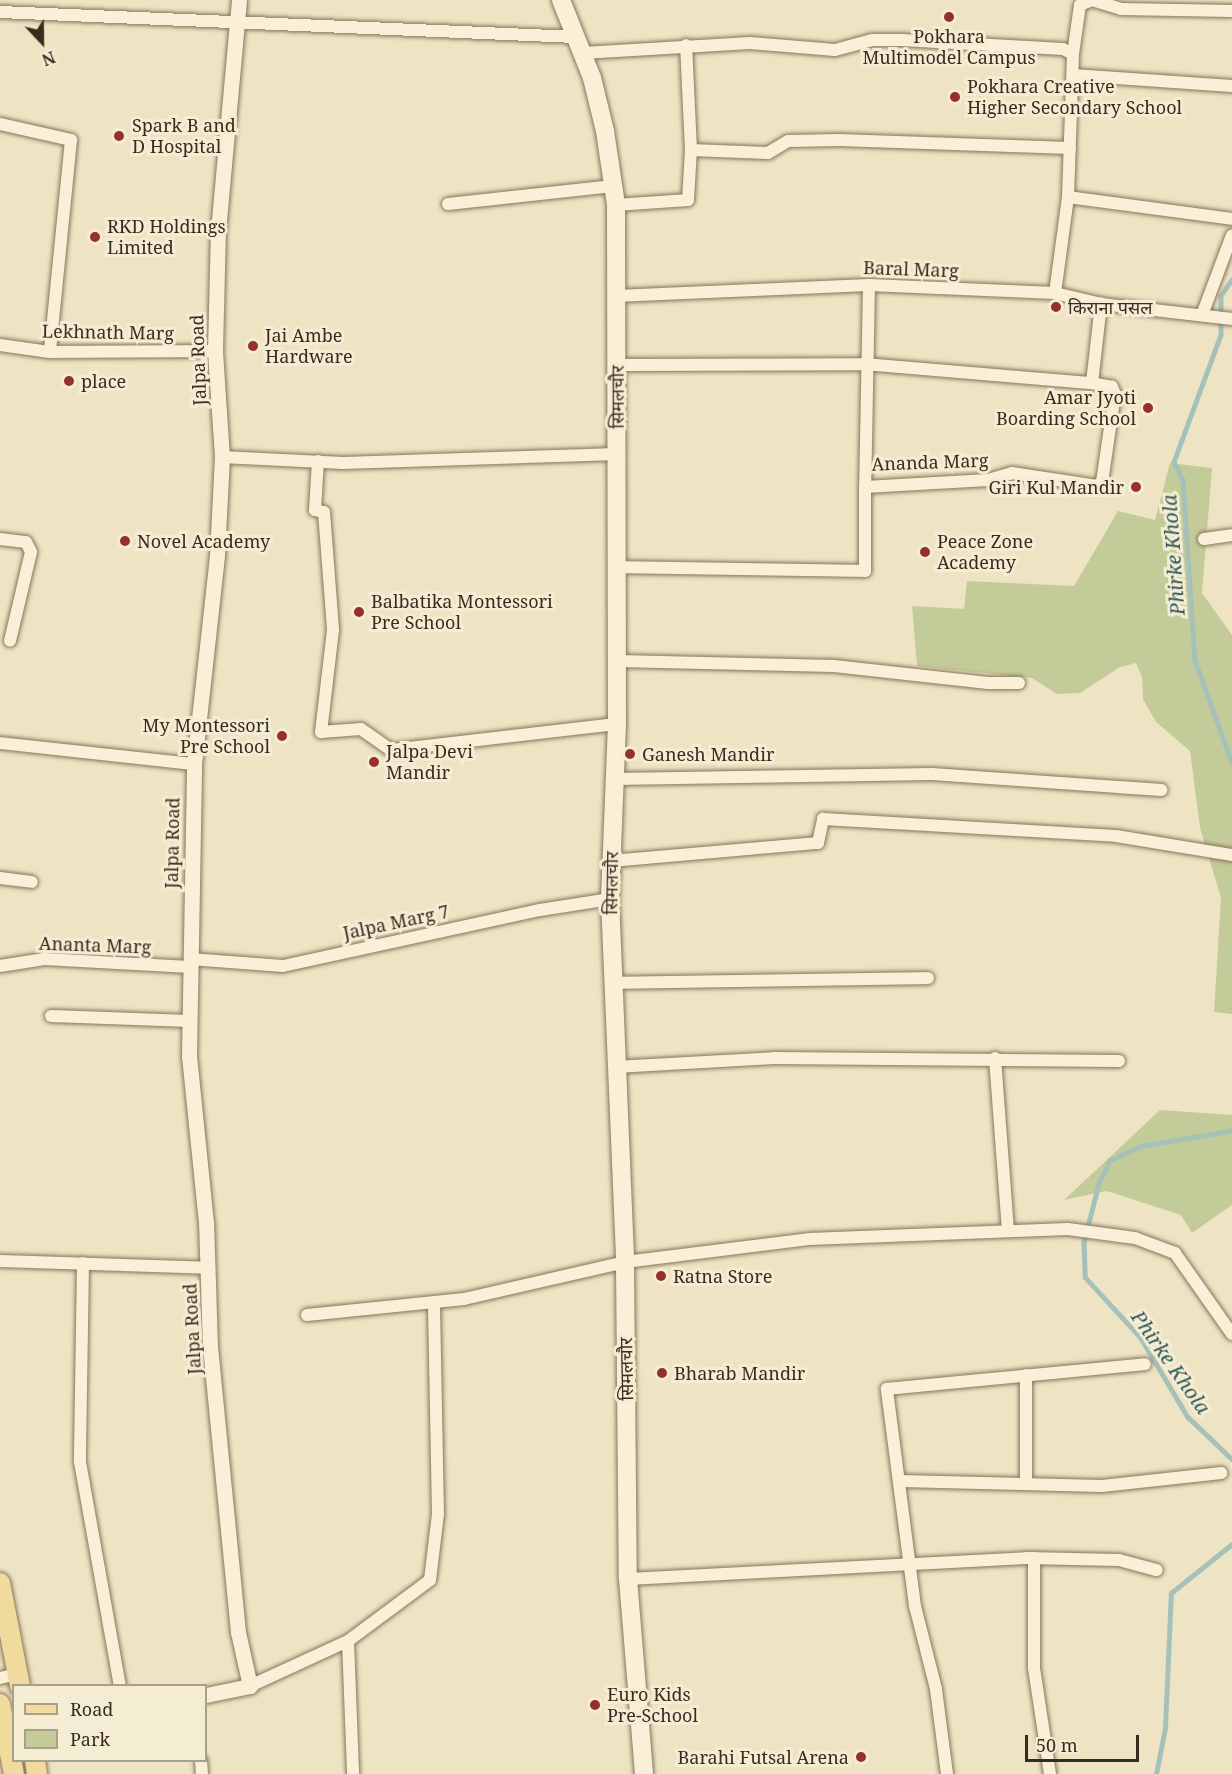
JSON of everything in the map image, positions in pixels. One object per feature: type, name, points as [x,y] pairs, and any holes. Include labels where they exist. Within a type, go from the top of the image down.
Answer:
[{"type":"main road","name":"सिमलचौर","points":[[561,0],[579,45],[605,131],[616,205],[617,724],[610,899],[611,983],[625,1262],[628,1579],[644,1774]]},
{"type":"main road","points":[[0,1583],[12,1679]]},
{"type":"main road","points":[[0,1705],[14,1774]]},
{"type":"street","name":"Jalpa Road","points":[[239,0],[218,231],[215,351],[222,457],[217,555],[194,764],[190,1094],[208,1268],[210,1347],[238,1632],[250,1686]]},
{"type":"street","points":[[1055,293],[1068,197],[1073,54],[1080,5],[1092,0],[1121,9],[1232,11]]},
{"type":"street","points":[[0,12],[237,23],[579,45],[750,43],[835,50],[873,40],[902,40],[1063,50],[1073,54]]},
{"type":"street","points":[[616,205],[688,200],[691,150],[686,45]]},
{"type":"street","points":[[1073,75],[1232,86]]},
{"type":"street","points":[[0,124],[71,140],[50,352]]},
{"type":"street","points":[[691,150],[768,153],[788,141],[838,140],[1070,148]]},
{"type":"street","points":[[448,204],[613,186]]},
{"type":"street","points":[[1068,197],[1232,219]]},
{"type":"street","points":[[1202,315],[1232,235]]},
{"type":"street","name":"Baral Marg","points":[[616,296],[869,285],[1055,293],[1101,304],[1232,319]]},
{"type":"street","name":"Ananda Marg","points":[[616,365],[864,364],[1092,383],[1112,387],[1114,394],[1102,482],[1097,486],[1012,473],[988,480],[865,487],[864,364],[869,285]]},
{"type":"street","points":[[1092,383],[1101,304]]},
{"type":"street","name":"Lekhnath Marg","points":[[0,345],[50,352],[215,351]]},
{"type":"street","points":[[222,457],[318,461],[617,454]]},
{"type":"street","points":[[318,461],[315,510],[324,512],[333,630],[321,732],[361,729],[392,750],[617,724]]},
{"type":"street","points":[[616,567],[865,572],[865,487]]},
{"type":"street","points":[[1204,539],[1232,535]]},
{"type":"street","points":[[0,539],[26,542],[32,552],[10,641]]},
{"type":"street","points":[[617,661],[834,666],[988,683],[1019,683]]},
{"type":"street","points":[[0,743],[194,764]]},
{"type":"street","points":[[614,779],[932,774],[1161,790]]},
{"type":"street","points":[[611,861],[818,843],[824,819],[1116,836],[1232,855]]},
{"type":"street","points":[[0,878],[32,882]]},
{"type":"street","name":"Jalpa Marg 7","points":[[190,963],[283,966],[540,910],[610,899]]},
{"type":"street","name":"Ananta Marg","points":[[0,966],[44,959],[190,963]]},
{"type":"street","points":[[611,983],[928,978]]},
{"type":"street","points":[[51,1016],[190,1021]]},
{"type":"street","points":[[615,1067],[774,1058],[995,1058],[1119,1061]]},
{"type":"street","points":[[995,1058],[1008,1231]]},
{"type":"street","points":[[307,1315],[434,1304],[625,1262],[809,1239],[1068,1229],[1163,1245],[1183,1260],[1232,1334]]},
{"type":"street","points":[[0,1261],[208,1268]]},
{"type":"street","points":[[82,1263],[80,1462],[120,1684]]},
{"type":"street","points":[[207,1695],[250,1686],[348,1641],[430,1580],[438,1514],[434,1304]]},
{"type":"street","points":[[946,1774],[936,1689],[916,1612],[908,1561],[901,1481],[887,1389],[1145,1364]]},
{"type":"street","points":[[1026,1375],[1026,1481]]},
{"type":"street","points":[[901,1481],[1026,1481],[1102,1486],[1221,1473]]},
{"type":"street","points":[[628,1579],[908,1561],[1034,1558],[1119,1560],[1157,1570]]},
{"type":"street","points":[[1034,1558],[1034,1668],[1050,1774]]},
{"type":"street","points":[[348,1641],[353,1774]]},
{"type":"green space","points":[[1170,463],[1212,468],[1202,593],[1232,635],[1232,1014],[1214,1012],[1221,898],[1200,828],[1190,751],[1156,722],[1143,699],[1142,677],[1136,663],[1120,667],[1080,693],[1057,694],[1032,678],[917,666],[912,606],[964,609],[967,581],[1074,586],[1118,511],[1155,520]]},
{"type":"green space","points":[[1160,1110],[1232,1115],[1232,1205],[1192,1233],[1181,1215],[1107,1191],[1064,1200]]},
{"type":"waterway","name":"Phirke Khola","points":[[1232,280],[1221,296],[1221,335],[1174,462],[1183,480],[1195,660],[1232,763]]},
{"type":"waterway","name":"Phirke Khola","points":[[1232,1131],[1142,1146],[1110,1161],[1099,1184],[1084,1242],[1085,1277],[1141,1338],[1188,1417],[1232,1459]]},
{"type":"waterway","name":"Phirke Khola","points":[[1156,1774],[1165,1728],[1171,1593],[1232,1544]]},
{"type":"place","name":"Pokhara Multimodel Campus","points":[[949,17]]},
{"type":"place","name":"Pokhara Creative Higher Secondary School","points":[[955,97]]},
{"type":"place","name":"Spark B and D Hospital","points":[[119,136]]},
{"type":"place","name":"RKD Holdings Limited","points":[[95,237]]},
{"type":"place","name":"किराना पसल","points":[[1056,307]]},
{"type":"place","name":"Jai Ambe Hardware","points":[[253,346]]},
{"type":"place","name":"place","points":[[69,381]]},
{"type":"place","name":"Amar Jyoti Boarding School","points":[[1148,408]]},
{"type":"place","name":"Giri Kul Mandir","points":[[1136,487]]},
{"type":"place","name":"Novel Academy","points":[[125,541]]},
{"type":"place","name":"Peace Zone Academy","points":[[925,552]]},
{"type":"place","name":"Balbatika Montessori Pre School","points":[[359,612]]},
{"type":"place","name":"My Montessori Pre School","points":[[282,736]]},
{"type":"place","name":"Ganesh Mandir","points":[[630,754]]},
{"type":"place","name":"Jalpa Devi Mandir","points":[[374,762]]},
{"type":"place","name":"Ratna Store","points":[[661,1276]]},
{"type":"place","name":"Bharab Mandir","points":[[662,1373]]},
{"type":"place","name":"Euro Kids Pre-School","points":[[595,1705]]},
{"type":"place","name":"Barahi Futsal Arena","points":[[861,1757]]}]
